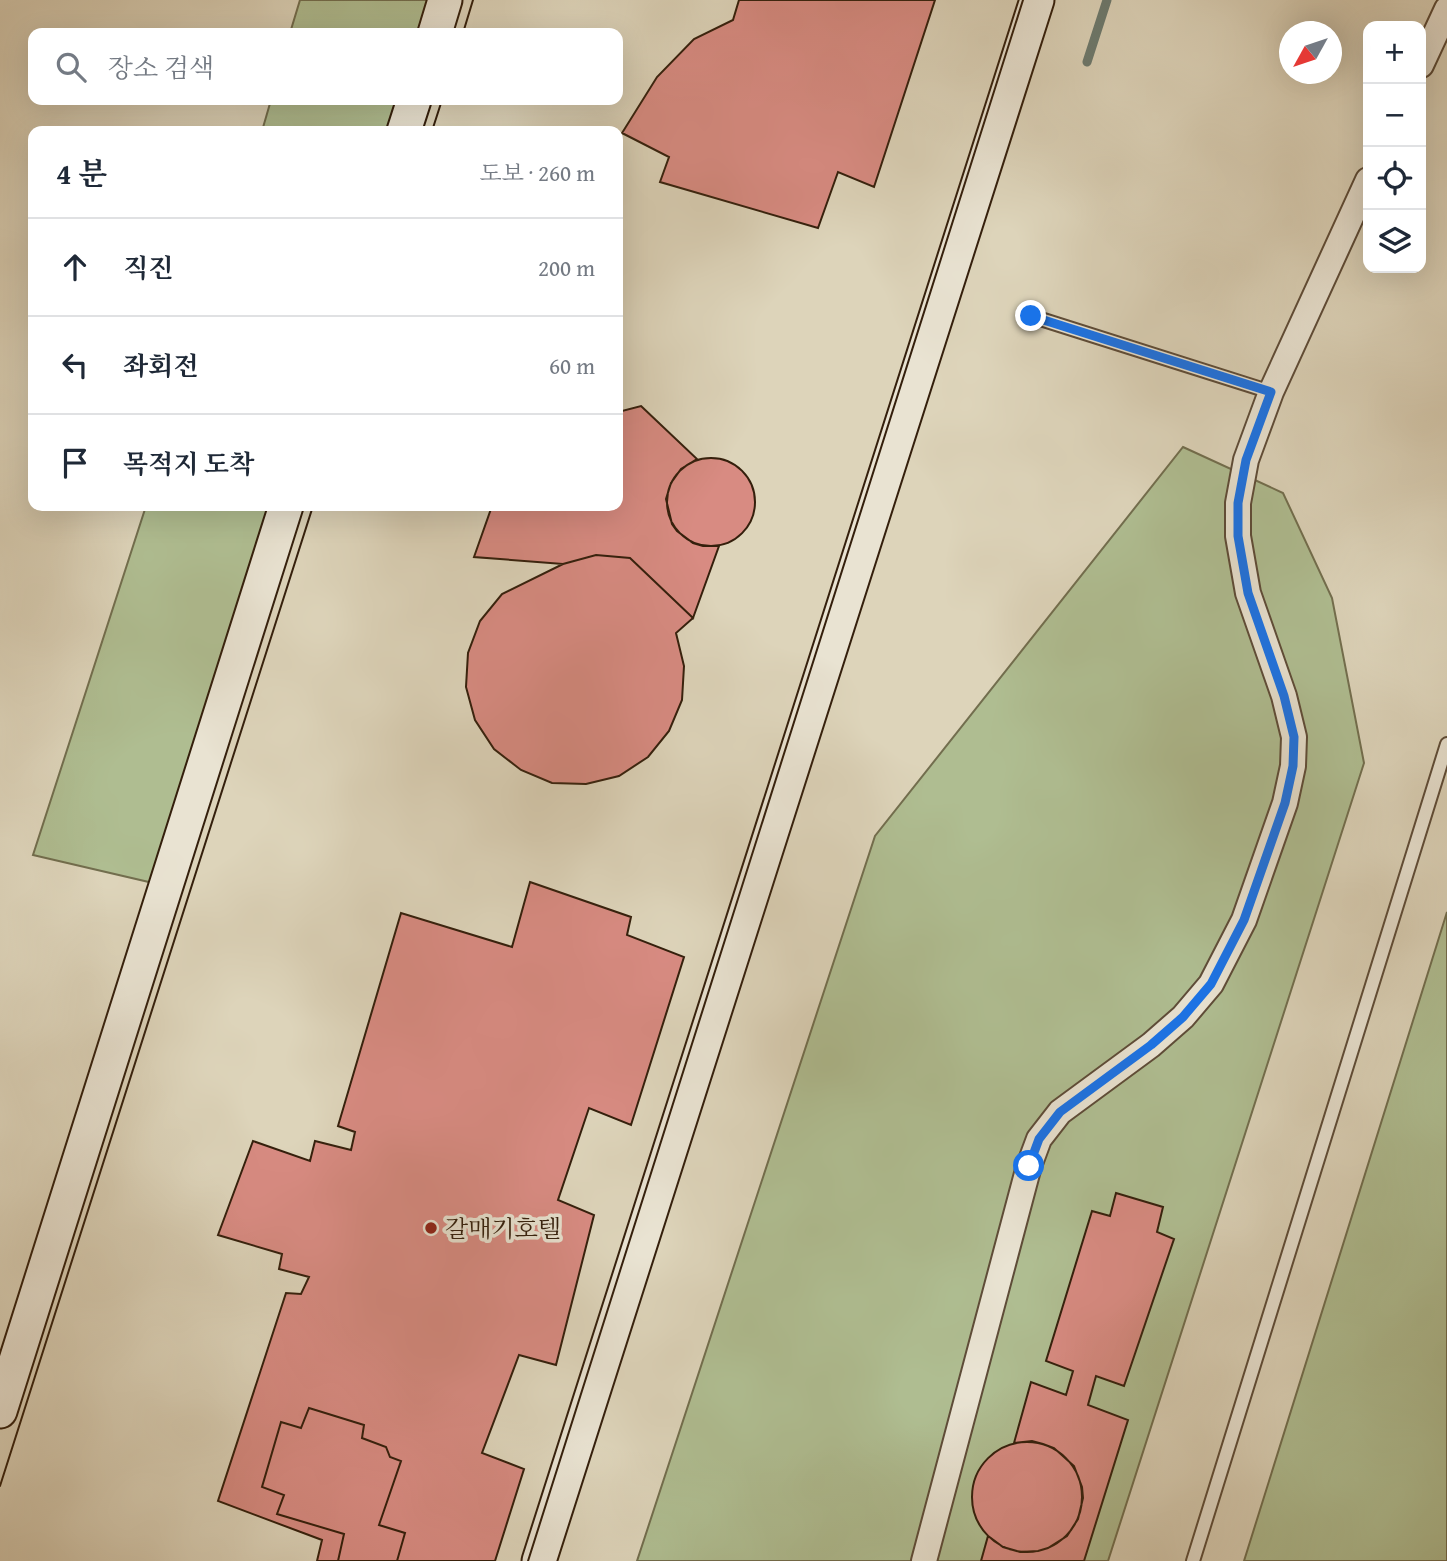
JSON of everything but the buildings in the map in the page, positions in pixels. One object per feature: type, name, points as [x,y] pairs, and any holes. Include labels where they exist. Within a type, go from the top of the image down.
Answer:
[{"type":"street","points":[[437,28],[445,0]]},
{"type":"street","points":[[540,1561],[1037,0]]},
{"type":"street","points":[[1426,54],[1447,9]]},
{"type":"street","points":[[406,126],[412,105]]},
{"type":"street","points":[[924,1561],[1029,1166],[1039,1139],[1060,1112],[1151,1045],[1183,1017],[1211,984],[1244,920],[1285,803],[1293,766],[1294,737],[1284,696],[1248,593],[1238,536],[1238,503],[1246,460],[1271,392],[1363,191]]},
{"type":"street","points":[[0,1411],[284,511]]},
{"type":"lane","points":[[1031,316],[1271,392]]},
{"type":"lane","points":[[1193,1561],[1447,744]]},
{"type":"green space","points":[[300,0],[445,0],[437,28],[292,28]]},
{"type":"green space","points":[[270,105],[412,105],[406,126],[263,126]]},
{"type":"green space","points":[[1183,447],[1283,493],[1332,598],[1364,763],[1108,1561],[637,1561],[875,836]]},
{"type":"green space","points":[[144,511],[284,511],[166,886],[33,855]]},
{"type":"green space","points":[[1447,912],[1447,1561],[1244,1561]]},
{"type":"waterway","points":[[1087,62],[1107,0]]},
{"type":"tram line","points":[[465,28],[473,0]]},
{"type":"tram line","points":[[528,1561],[1023,0]]},
{"type":"tram line","points":[[434,126],[440,105]]},
{"type":"tram line","points":[[0,1486],[311,511]]},
{"type":"place","name":"갈매기호텔","points":[[431,1228]]},
{"type":"route","points":[[1029,1166],[1039,1139],[1060,1112],[1151,1045],[1183,1017],[1211,984],[1244,920],[1285,803],[1293,766],[1294,737],[1284,696],[1248,593],[1238,536],[1238,503],[1246,460],[1271,392],[1031,316]]}]
